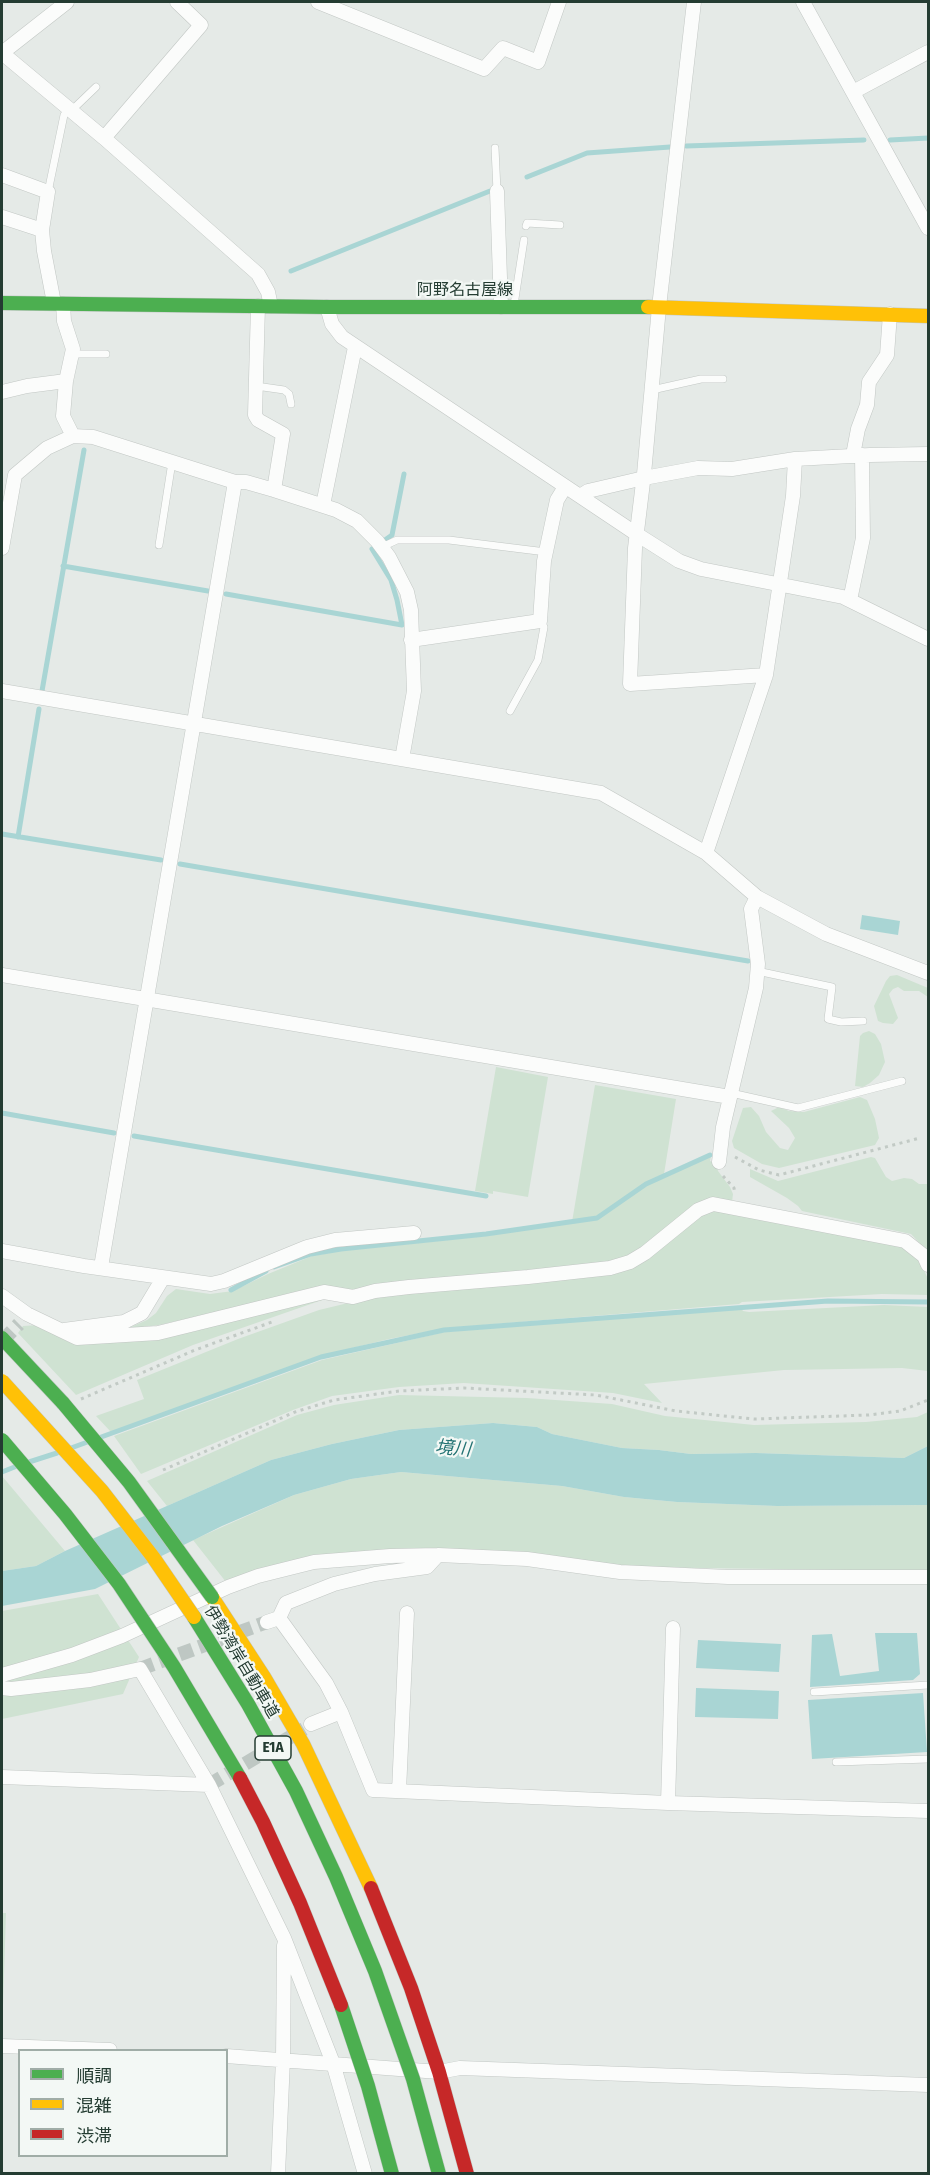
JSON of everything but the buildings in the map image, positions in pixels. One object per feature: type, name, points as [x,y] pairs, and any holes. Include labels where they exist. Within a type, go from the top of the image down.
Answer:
[{"type":"main road","name":"阿野名古屋線","points":[[2,303],[659,308],[928,316]]},
{"type":"main road","points":[[2,1338],[63,1403],[148,1507],[213,1598],[264,1677],[303,1744],[374,1894],[411,1988],[439,2072],[466,2174]]},
{"type":"main road","name":"伊勢湾岸自動車道","points":[[2,1381],[102,1491],[153,1557],[242,1694],[291,1782],[336,1877],[375,1971],[413,2079],[439,2174]]},
{"type":"main road","name":"E1A","points":[[2,1440],[65,1514],[119,1584],[174,1667],[263,1822],[335,1987],[368,2086],[392,2174]]},
{"type":"street","points":[[67,2],[2,53],[104,138],[258,274],[268,292],[256,386],[255,415],[258,420],[283,434],[274,490]]},
{"type":"street","points":[[104,138],[201,25],[177,2]]},
{"type":"street","points":[[318,2],[484,69],[503,48],[538,62],[555,3]]},
{"type":"street","points":[[694,2],[659,308],[644,478],[635,548],[630,684],[766,675]]},
{"type":"street","points":[[803,2],[928,228]]},
{"type":"street","points":[[853,92],[928,52]]},
{"type":"street","points":[[2,175],[48,192],[42,230],[44,251],[73,349],[66,381],[63,416],[72,436]]},
{"type":"street","points":[[497,191],[507,307]]},
{"type":"street","points":[[2,217],[42,230]]},
{"type":"street","points":[[327,307],[332,324],[342,337],[355,347],[680,561],[701,569],[843,597],[928,639]]},
{"type":"street","points":[[850,600],[863,538],[857,455],[858,429],[867,405],[868,382],[887,355],[890,314]]},
{"type":"street","points":[[323,505],[355,347]]},
{"type":"street","points":[[2,392],[66,381]]},
{"type":"street","points":[[2,549],[15,475],[47,448],[72,436],[93,437],[235,482],[246,482],[274,490],[323,505],[357,521],[389,557],[407,592],[411,610],[414,691],[402,759]]},
{"type":"street","points":[[580,496],[588,491],[698,468],[732,469],[795,459],[857,455],[928,454]]},
{"type":"street","points":[[706,853],[766,675],[793,496],[795,459]]},
{"type":"street","points":[[100,1267],[235,482]]},
{"type":"street","points":[[411,640],[540,621],[546,552],[557,500],[565,486]]},
{"type":"street","points":[[2,691],[601,793],[706,853],[756,897],[826,934],[928,973]]},
{"type":"street","points":[[720,1156],[730,1095],[756,988],[757,971],[751,909],[756,897]]},
{"type":"street","points":[[2,975],[730,1095]]},
{"type":"street","points":[[2,1296],[23,1319],[64,1330],[77,1338],[158,1333],[324,1292],[353,1297],[375,1291],[409,1287],[610,1268],[630,1262],[645,1253],[698,1210],[713,1204],[905,1241],[924,1256],[928,1264]]},
{"type":"street","points":[[2,1251],[84,1266],[211,1284],[224,1281],[307,1247],[335,1240],[414,1233]]},
{"type":"street","points":[[64,1330],[124,1322],[142,1312],[163,1278]]},
{"type":"street","points":[[2,1675],[72,1656],[228,1587],[258,1576],[314,1562],[438,1555],[527,1559],[620,1572],[728,1576],[928,1577]]},
{"type":"street","points":[[438,1555],[427,1567],[375,1574],[333,1584],[286,1603],[273,1620],[326,1683],[341,1712],[373,1790],[668,1803],[928,1811]]},
{"type":"street","points":[[399,1791],[407,1613]]},
{"type":"street","points":[[668,1803],[673,1629]]},
{"type":"street","points":[[2,1688],[11,1689],[90,1680],[140,1669],[209,1785],[284,1938],[333,2063],[365,2174]]},
{"type":"street","points":[[311,1724],[341,1712]]},
{"type":"street","points":[[2,1777],[209,1785]]},
{"type":"street","points":[[278,2174],[283,2059],[284,1938]]},
{"type":"street","points":[[2,2046],[83,2049]]},
{"type":"street","points":[[228,2056],[439,2072],[460,2068],[928,2085]]},
{"type":"lane","points":[[48,192],[64,115],[96,87]]},
{"type":"lane","points":[[495,148],[497,191]]},
{"type":"lane","points":[[526,226],[527,223],[560,225]]},
{"type":"lane","points":[[507,307],[524,240]]},
{"type":"lane","points":[[72,354],[106,354]]},
{"type":"lane","points":[[652,390],[701,379],[723,379]]},
{"type":"lane","points":[[256,386],[284,390],[289,394],[291,404]]},
{"type":"lane","points":[[159,545],[172,462]]},
{"type":"lane","points":[[382,547],[397,540],[449,540],[546,552]]},
{"type":"lane","points":[[510,711],[538,660],[544,627],[540,621]]},
{"type":"lane","points":[[757,971],[832,987],[828,1019],[841,1022],[863,1021]]},
{"type":"lane","points":[[730,1095],[798,1108],[902,1081]]},
{"type":"lane","points":[[814,1692],[928,1685]]},
{"type":"lane","points":[[836,1762],[928,1759]]},
{"type":"path","points":[[734,1208],[737,1202],[734,1188],[722,1176],[720,1156],[779,1175],[920,1138]]},
{"type":"path","points":[[80,1399],[195,1350],[280,1319]]},
{"type":"path","points":[[163,1470],[295,1412],[333,1400],[399,1390],[464,1388],[596,1395],[676,1411],[754,1419],[869,1415],[900,1411],[928,1400]]},
{"type":"green space","points":[[897,975],[928,988],[928,997],[919,991],[904,991],[898,987],[893,989],[889,994],[898,1018],[893,1024],[883,1023],[878,1021],[874,1006],[886,981],[890,976]]},
{"type":"green space","points":[[869,1031],[875,1034],[881,1044],[885,1062],[879,1075],[870,1083],[863,1087],[855,1086],[860,1036]]},
{"type":"green space","points":[[496,1067],[548,1077],[528,1197],[493,1191],[493,1194],[475,1191]]},
{"type":"green space","points":[[595,1085],[676,1099],[664,1174],[646,1182],[597,1217],[572,1222]]},
{"type":"green space","points":[[860,1097],[867,1100],[875,1119],[879,1138],[875,1145],[779,1168],[762,1164],[734,1148],[732,1141],[743,1108],[751,1107],[759,1116],[766,1132],[780,1148],[788,1150],[795,1138],[789,1128],[771,1111],[779,1107],[789,1111],[804,1112]]},
{"type":"green space","points":[[711,1156],[710,1161],[716,1164],[718,1171],[730,1187],[733,1194],[732,1202],[716,1199],[705,1200],[697,1204],[643,1249],[606,1265],[354,1292],[325,1287],[159,1325],[126,1329],[147,1320],[156,1313],[167,1296],[176,1289],[210,1294],[233,1291],[312,1256],[486,1236],[597,1219],[646,1185]]},
{"type":"green space","points":[[871,1157],[875,1158],[886,1177],[892,1181],[904,1178],[912,1179],[919,1184],[928,1184],[928,1249],[926,1250],[911,1234],[802,1211],[787,1198],[750,1177],[750,1169],[778,1181]]},
{"type":"green space","points":[[717,1209],[901,1245],[919,1259],[928,1279],[928,1295],[882,1294],[742,1302],[447,1328],[320,1356],[111,1432],[96,1416],[144,1399],[137,1380],[238,1339],[319,1310],[373,1297],[607,1274],[699,1216]]},
{"type":"green space","points":[[325,1299],[193,1345],[76,1395],[18,1333],[23,1326],[38,1325],[73,1344],[154,1338]]},
{"type":"green space","points":[[884,1305],[928,1307],[928,1371],[902,1368],[784,1370],[644,1384],[662,1403],[613,1393],[464,1383],[399,1387],[332,1396],[141,1474],[114,1436],[322,1360],[445,1332],[741,1308],[749,1312]]},
{"type":"green space","points":[[399,1395],[527,1398],[612,1404],[665,1416],[754,1425],[866,1422],[917,1417],[928,1412],[928,1446],[904,1458],[756,1453],[691,1454],[622,1448],[552,1434],[537,1427],[493,1423],[399,1430],[332,1444],[271,1460],[167,1506],[147,1481],[297,1415],[334,1405]]},
{"type":"green space","points":[[401,1472],[562,1486],[624,1497],[677,1502],[777,1506],[928,1505],[928,1571],[624,1567],[435,1550],[349,1552],[312,1558],[226,1582],[193,1540],[294,1495],[351,1479]]},
{"type":"green space","points":[[2,1476],[65,1551],[36,1566],[2,1571]]},
{"type":"green space","points":[[98,1594],[139,1657],[123,1694],[2,1719],[2,1611]]},
{"type":"green space","points":[[2,1913],[6,1913],[2,2037]]},
{"type":"water","points":[[862,915],[900,921],[898,935],[860,929]]},
{"type":"water","name":"境川","points":[[493,1423],[537,1427],[552,1434],[622,1448],[691,1454],[756,1453],[904,1458],[928,1446],[928,1505],[777,1506],[677,1502],[624,1497],[562,1486],[401,1472],[351,1479],[294,1495],[222,1526],[95,1589],[2,1606],[2,1571],[36,1566],[271,1460],[399,1430]]},
{"type":"water","points":[[875,1633],[917,1633],[920,1674],[913,1680],[810,1687],[812,1635],[832,1634],[840,1676],[879,1671]]},
{"type":"water","points":[[698,1640],[781,1644],[779,1672],[696,1668]]},
{"type":"water","points":[[696,1688],[779,1691],[778,1719],[695,1717]]},
{"type":"water","points":[[923,1693],[927,1752],[812,1759],[808,1700]]},
{"type":"waterway","points":[[890,140],[928,138]]},
{"type":"waterway","points":[[686,146],[864,140]]},
{"type":"waterway","points":[[527,177],[587,153],[670,147]]},
{"type":"waterway","points":[[291,271],[490,191]]},
{"type":"waterway","points":[[42,691],[84,450]]},
{"type":"waterway","points":[[385,540],[392,535],[404,474]]},
{"type":"waterway","points":[[226,594],[402,625],[391,580],[372,549]]},
{"type":"waterway","points":[[63,566],[208,591]]},
{"type":"waterway","points":[[18,837],[39,709]]},
{"type":"waterway","points":[[2,834],[161,860]]},
{"type":"waterway","points":[[180,864],[748,961]]},
{"type":"waterway","points":[[2,1113],[114,1133]]},
{"type":"waterway","points":[[134,1136],[486,1196]]},
{"type":"waterway","points":[[274,1267],[311,1254],[341,1249],[486,1234],[597,1218],[646,1184],[710,1155]]},
{"type":"waterway","points":[[231,1290],[266,1271]]},
{"type":"waterway","points":[[71,1448],[321,1357],[444,1330],[828,1301],[928,1302]]},
{"type":"waterway","points":[[29,1462],[57,1453]]},
{"type":"waterway","points":[[2,1472],[17,1466]]},
{"type":"tunnel","points":[[2,1341],[19,1324]]},
{"type":"tunnel","points":[[140,1669],[267,1622]]},
{"type":"tunnel","points":[[209,1785],[304,1729]]},
{"type":"traffic: fast","points":[[2,303],[327,307],[648,307]]},
{"type":"traffic: fast","points":[[2,1338],[63,1403]]},
{"type":"traffic: fast","points":[[63,1403],[129,1482],[212,1597]]},
{"type":"traffic: fast","points":[[2,1440],[65,1514],[119,1584],[174,1667],[240,1778]]},
{"type":"traffic: fast","points":[[194,1617],[248,1704],[296,1791],[336,1877],[375,1971],[413,2079],[439,2174]]},
{"type":"traffic: fast","points":[[341,2005],[368,2086],[392,2174]]},
{"type":"traffic: slow","points":[[648,307],[928,316]]},
{"type":"traffic: slow","points":[[2,1381],[102,1491],[153,1557],[194,1617]]},
{"type":"traffic: slow","points":[[212,1597],[264,1677],[303,1744],[371,1888]]},
{"type":"traffic: jam","points":[[240,1778],[300,1903],[341,2005]]},
{"type":"traffic: jam","points":[[371,1888],[411,1988],[439,2072],[467,2174]]}]
